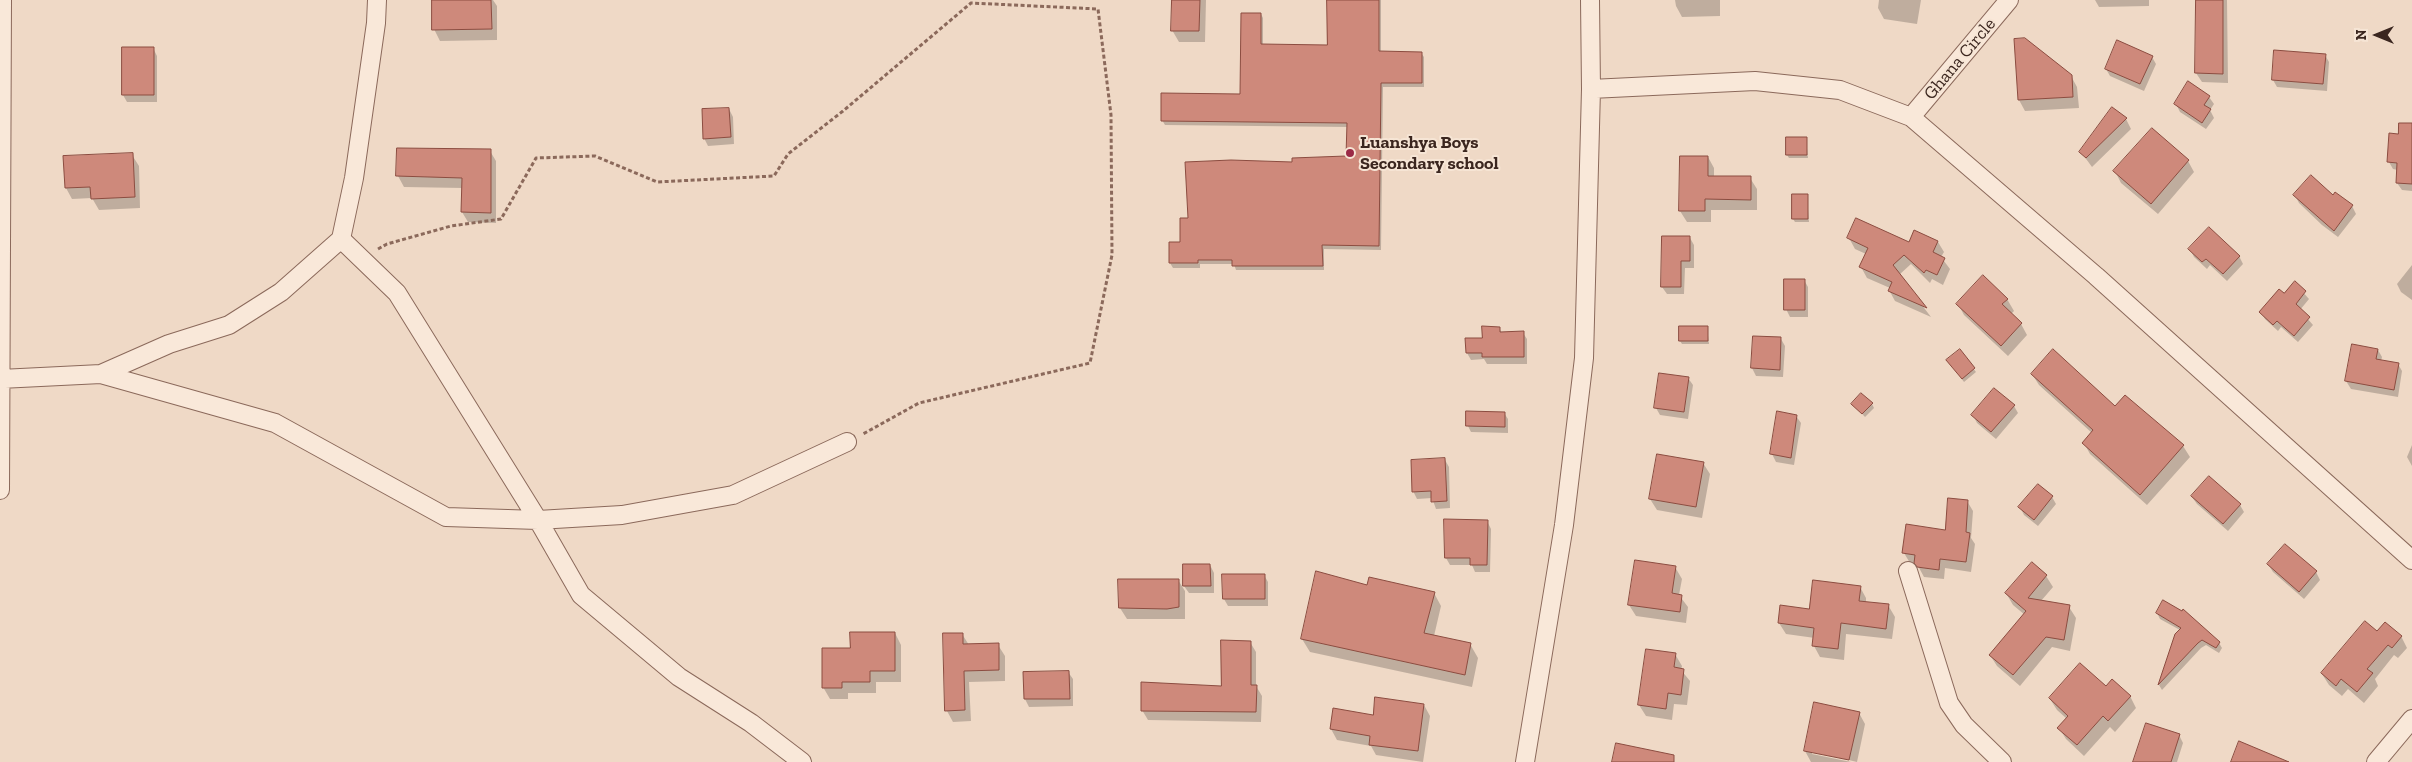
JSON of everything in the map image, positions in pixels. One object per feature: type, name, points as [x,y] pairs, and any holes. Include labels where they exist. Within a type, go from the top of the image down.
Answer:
[{"type":"street","points":[[0,490],[2,0]]},
{"type":"street","points":[[101,374],[169,344],[229,325],[281,292],[341,239],[354,178],[376,22],[377,0]]},
{"type":"street","points":[[1525,762],[1564,525],[1584,358],[1591,89],[1590,0]]},
{"type":"street","name":"Ghana Circle","points":[[1911,117],[2009,0]]},
{"type":"street","points":[[1591,89],[1754,81],[1840,90],[1911,117],[2096,276],[2412,560]]},
{"type":"street","points":[[341,239],[397,294],[538,520],[581,595],[679,677],[751,723],[802,762]]},
{"type":"street","points":[[1,379],[101,374],[275,423],[446,517],[538,520],[622,515],[733,495],[847,442]]},
{"type":"street","points":[[1908,571],[1949,703],[1964,725],[2002,762]]},
{"type":"street","points":[[2376,762],[2412,719]]},
{"type":"path","points":[[361,259],[387,244],[451,226],[501,219],[536,158],[595,156],[657,182],[774,176],[788,154],[843,111],[971,3],[1098,9],[1111,116],[1112,255],[1090,363],[919,403],[847,442]]},
{"type":"building","points":[[432,0],[491,0],[492,29],[432,30]]},
{"type":"building","points":[[1172,0],[1200,0],[1199,31],[1171,31]]},
{"type":"building","points":[[1327,0],[1379,0],[1379,51],[1422,52],[1422,83],[1381,83],[1379,246],[1322,245],[1323,266],[1232,266],[1232,260],[1198,260],[1198,263],[1169,263],[1169,242],[1180,242],[1180,218],[1188,218],[1185,162],[1231,160],[1292,162],[1292,158],[1346,156],[1347,123],[1161,121],[1161,93],[1240,94],[1241,13],[1261,13],[1261,44],[1327,45]]},
{"type":"building","points":[[2196,0],[2223,0],[2223,74],[2195,73]]},
{"type":"building","points":[[2025,38],[2072,75],[2073,97],[2018,100],[2014,39]]},
{"type":"building","points":[[2117,40],[2153,56],[2140,84],[2105,69]]},
{"type":"building","points":[[122,47],[154,47],[154,95],[122,95]]},
{"type":"building","points":[[2274,50],[2326,54],[2323,84],[2272,80]]},
{"type":"building","points":[[2188,81],[2210,96],[2204,105],[2211,109],[2202,123],[2174,104]]},
{"type":"building","points":[[2112,107],[2127,118],[2086,158],[2079,152]]},
{"type":"building","points":[[729,108],[731,137],[703,139],[702,109]]},
{"type":"building","points":[[2399,123],[2412,123],[2412,184],[2396,183],[2397,163],[2387,162],[2389,133],[2398,134]]},
{"type":"building","points":[[2152,128],[2189,160],[2151,204],[2113,171]]},
{"type":"building","points":[[1786,137],[1807,137],[1807,155],[1786,155]]},
{"type":"building","points":[[397,148],[491,149],[491,213],[461,212],[462,178],[396,176]]},
{"type":"building","points":[[133,153],[135,197],[91,199],[90,187],[65,188],[63,156]]},
{"type":"building","points":[[1680,156],[1708,156],[1708,176],[1751,176],[1751,200],[1705,199],[1705,211],[1679,211]]},
{"type":"building","points":[[2311,175],[2333,195],[2335,192],[2353,205],[2334,231],[2293,195]]},
{"type":"building","points":[[1792,194],[1808,194],[1808,219],[1792,219]]},
{"type":"building","points":[[1856,218],[1909,242],[1914,230],[1938,241],[1933,252],[1945,258],[1937,275],[1926,270],[1924,273],[1904,255],[1893,265],[1927,308],[1888,291],[1892,282],[1859,267],[1868,248],[1847,238]]},
{"type":"building","points":[[2209,227],[2240,256],[2223,274],[2206,259],[2202,262],[2188,249]]},
{"type":"building","points":[[1662,236],[1690,236],[1690,261],[1681,261],[1681,287],[1661,287]]},
{"type":"building","points":[[1983,275],[2008,299],[2002,304],[2022,323],[2001,346],[1956,304]]},
{"type":"building","points":[[1784,279],[1805,279],[1805,310],[1784,310]]},
{"type":"building","points":[[2295,281],[2306,291],[2296,304],[2310,317],[2294,336],[2277,321],[2273,325],[2259,312],[2279,289],[2284,293]]},
{"type":"building","points":[[1482,326],[1500,327],[1500,332],[1524,331],[1524,357],[1482,357],[1482,353],[1466,353],[1465,338],[1482,338]]},
{"type":"building","points":[[1679,326],[1708,326],[1708,341],[1679,341]]},
{"type":"building","points":[[1753,336],[1781,337],[1780,370],[1751,368]]},
{"type":"building","points":[[2352,344],[2378,349],[2376,359],[2399,363],[2394,390],[2345,381]]},
{"type":"building","points":[[1960,349],[1975,368],[1962,379],[1946,360]]},
{"type":"building","points":[[2053,349],[2115,406],[2125,395],[2184,445],[2140,495],[2082,443],[2093,430],[2031,374]]},
{"type":"building","points":[[1659,373],[1689,377],[1684,412],[1654,408]]},
{"type":"building","points":[[1994,388],[2015,405],[1991,432],[1971,415]]},
{"type":"building","points":[[1861,393],[1873,403],[1862,414],[1851,404]]},
{"type":"building","points":[[1466,411],[1505,412],[1505,427],[1466,426]]},
{"type":"building","points":[[1777,411],[1797,415],[1791,458],[1770,454]]},
{"type":"building","points":[[1657,454],[1704,462],[1696,507],[1649,499]]},
{"type":"building","points":[[1445,458],[1447,501],[1431,502],[1431,491],[1412,492],[1411,460]]},
{"type":"building","points":[[2209,476],[2241,504],[2223,524],[2191,496]]},
{"type":"building","points":[[2038,484],[2053,496],[2034,520],[2018,507]]},
{"type":"building","points":[[1948,498],[1968,500],[1966,532],[1970,533],[1966,562],[1940,559],[1939,570],[1917,567],[1914,563],[1915,555],[1902,553],[1906,524],[1945,530]]},
{"type":"building","points":[[1444,519],[1488,520],[1487,565],[1470,565],[1470,558],[1445,558]]},
{"type":"building","points":[[2285,544],[2317,571],[2299,592],[2267,564]]},
{"type":"building","points":[[1635,560],[1676,566],[1672,593],[1682,595],[1680,612],[1628,605]]},
{"type":"building","points":[[2032,562],[2047,575],[2028,598],[2070,605],[2064,640],[2046,637],[2013,675],[1989,655],[2026,611],[2005,593]]},
{"type":"building","points":[[1183,564],[1210,564],[1211,586],[1183,586]]},
{"type":"building","points":[[1316,571],[1367,585],[1369,577],[1435,592],[1424,633],[1471,643],[1465,675],[1301,639]]},
{"type":"building","points":[[1222,574],[1265,574],[1265,599],[1223,599]]},
{"type":"building","points":[[1118,579],[1179,579],[1179,607],[1167,609],[1119,608]]},
{"type":"building","points":[[1813,580],[1861,586],[1859,601],[1889,604],[1886,629],[1841,623],[1838,649],[1812,646],[1814,628],[1778,623],[1780,605],[1809,609]]},
{"type":"building","points":[[2163,600],[2182,611],[2183,609],[2220,642],[2216,648],[2202,640],[2158,685],[2175,634],[2181,628],[2156,613]]},
{"type":"building","points":[[2365,621],[2377,631],[2385,622],[2402,636],[2392,648],[2388,645],[2367,669],[2373,673],[2357,692],[2341,679],[2336,686],[2321,673]]},
{"type":"building","points":[[850,632],[895,632],[895,671],[870,671],[870,682],[842,682],[842,688],[822,688],[822,648],[850,648]]},
{"type":"building","points":[[943,633],[963,633],[963,644],[999,643],[999,670],[964,671],[965,710],[945,711]]},
{"type":"building","points":[[1221,640],[1251,641],[1251,685],[1257,685],[1256,712],[1141,711],[1141,682],[1221,686]]},
{"type":"building","points":[[1646,649],[1676,653],[1674,667],[1684,669],[1681,695],[1668,693],[1666,709],[1638,705]]},
{"type":"building","points":[[2080,663],[2106,686],[2112,679],[2131,696],[2108,721],[2103,716],[2077,745],[2057,728],[2068,716],[2049,698]]},
{"type":"building","points":[[1069,671],[1070,699],[1024,699],[1023,672]]},
{"type":"building","points":[[1375,697],[1424,704],[1418,751],[1369,745],[1370,736],[1330,729],[1333,708],[1373,715]]},
{"type":"building","points":[[1814,702],[1860,712],[1849,760],[1804,751]]},
{"type":"building","points":[[2146,723],[2180,734],[2171,762],[2133,762]]},
{"type":"building","points":[[2239,741],[2289,762],[2231,762]]},
{"type":"building","points":[[1616,743],[1674,755],[1674,762],[1612,762]]},
{"type":"place","name":"Luanshya Boys Secondary school","points":[[1350,153]]}]
